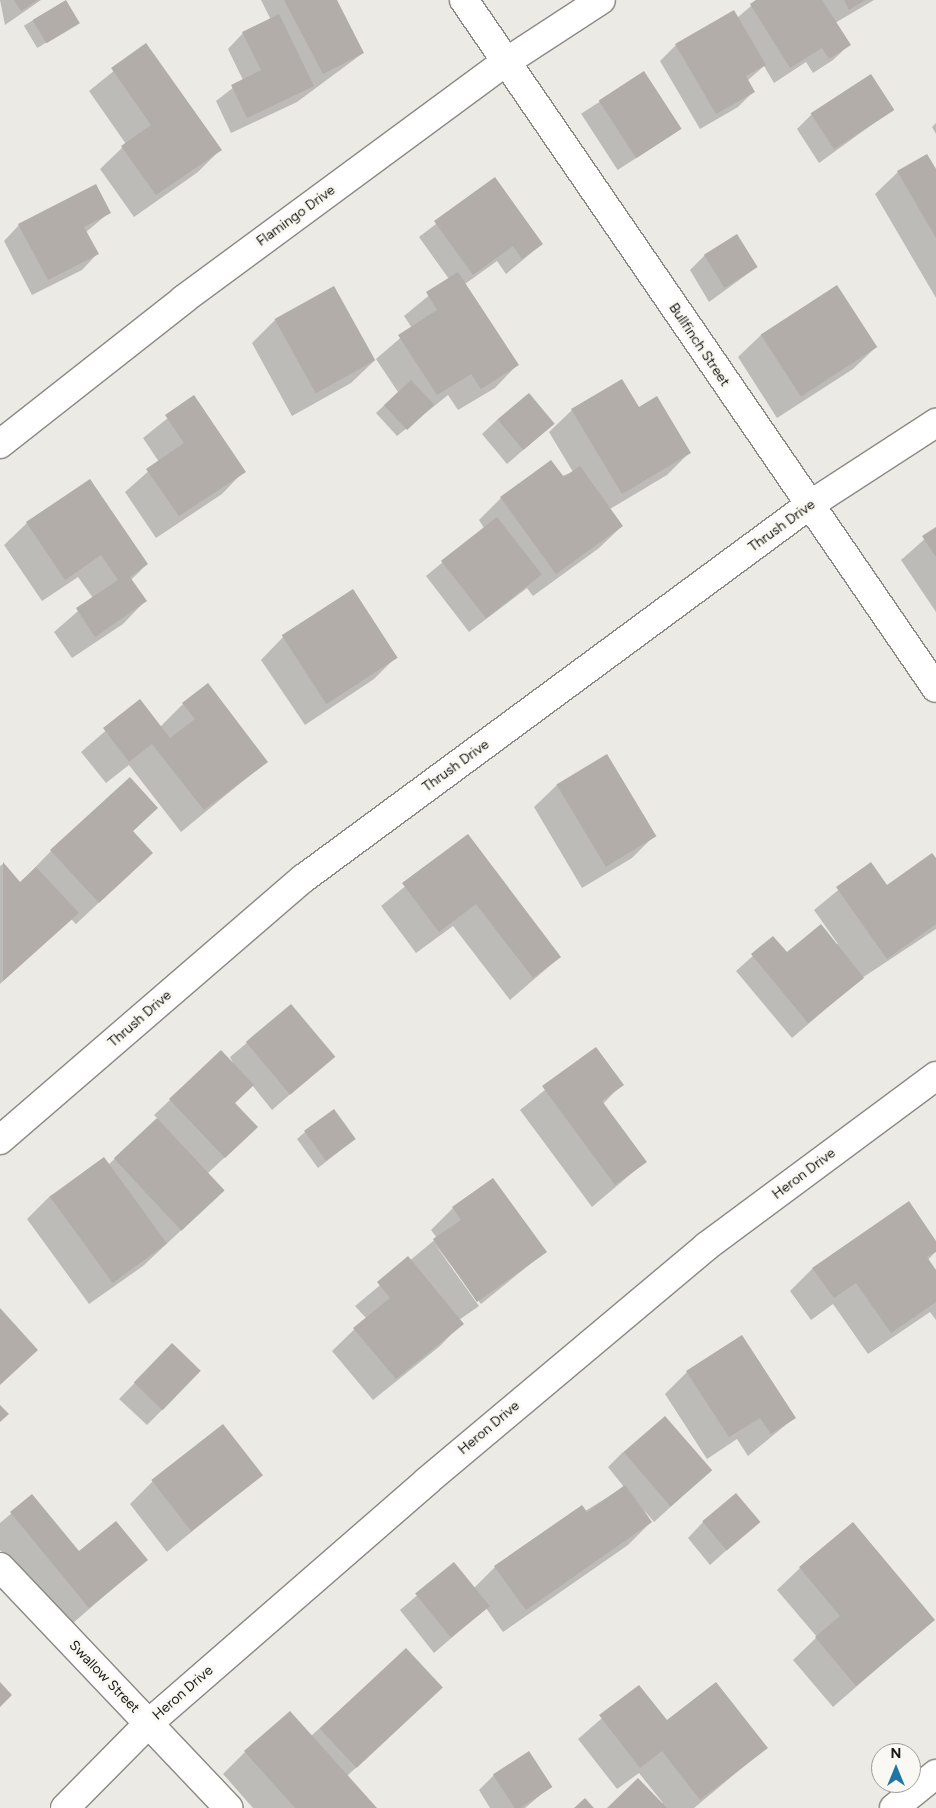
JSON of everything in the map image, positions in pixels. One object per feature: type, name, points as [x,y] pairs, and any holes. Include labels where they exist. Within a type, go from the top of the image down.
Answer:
[{"type":"street","name":"Bullfinch Street","points":[[464,0],[808,506],[936,688]]},
{"type":"street","name":"Flamingo Drive","points":[[0,444],[184,299],[506,62],[601,0]]},
{"type":"street","name":"Thrush Drive","points":[[0,1140],[304,878],[808,506],[936,423]]},
{"type":"street","name":"Heron Drive","points":[[65,1808],[149,1723],[427,1480],[707,1246],[936,1076]]},
{"type":"street","name":"Swallow Street","points":[[0,1568],[229,1808]]},
{"type":"street","points":[[894,1808],[936,1774]]},
{"type":"building","points":[[14,0],[38,0],[21,11]]},
{"type":"building","points":[[66,0],[80,23],[46,43],[33,20]]},
{"type":"building","points":[[284,0],[337,0],[364,53],[323,74]]},
{"type":"building","points":[[756,0],[822,0],[851,45],[829,59],[822,48],[790,68],[750,4]]},
{"type":"building","points":[[844,0],[865,0],[849,10]]},
{"type":"building","points":[[734,10],[766,65],[746,76],[755,92],[716,114],[675,44]]},
{"type":"building","points":[[279,14],[314,86],[247,118],[231,85],[261,70],[242,32]]},
{"type":"building","points":[[146,43],[222,150],[156,195],[121,146],[151,125],[111,68]]},
{"type":"building","points":[[644,71],[682,129],[636,158],[599,100]]},
{"type":"building","points":[[871,74],[894,110],[834,149],[811,113]]},
{"type":"building","points":[[927,154],[936,169],[936,238],[897,171]]},
{"type":"building","points":[[495,177],[543,244],[522,259],[513,246],[473,275],[434,221]]},
{"type":"building","points":[[96,184],[111,213],[84,227],[99,254],[48,280],[18,224]]},
{"type":"building","points":[[737,234],[758,267],[725,288],[704,255]]},
{"type":"building","points":[[458,272],[519,365],[481,389],[471,374],[437,395],[398,335],[437,310],[426,292]]},
{"type":"building","points":[[837,285],[877,347],[801,397],[761,335]]},
{"type":"building","points":[[334,286],[375,360],[316,393],[275,319]]},
{"type":"building","points":[[622,379],[639,407],[657,396],[691,453],[622,494],[571,409]]},
{"type":"building","points":[[411,380],[434,405],[407,430],[384,405]]},
{"type":"building","points":[[529,393],[555,424],[523,450],[498,419]]},
{"type":"building","points":[[194,395],[246,472],[179,516],[146,469],[184,443],[165,415]]},
{"type":"building","points":[[551,460],[564,477],[580,466],[623,526],[556,574],[500,497]]},
{"type":"building","points":[[90,479],[148,564],[130,577],[147,601],[95,637],[76,608],[118,580],[101,555],[65,580],[26,522]]},
{"type":"building","points":[[497,517],[542,575],[486,618],[441,561]]},
{"type":"building","points":[[936,527],[936,557],[922,536]]},
{"type":"building","points":[[353,589],[398,658],[326,704],[282,635]]},
{"type":"building","points":[[208,683],[268,762],[204,810],[152,744],[129,762],[103,728],[140,699],[170,738],[195,719],[182,703]]},
{"type":"building","points":[[607,754],[656,836],[606,867],[556,784]]},
{"type":"building","points":[[130,777],[158,808],[133,831],[153,853],[99,903],[50,850]]},
{"type":"building","points":[[468,834],[561,957],[533,978],[476,904],[439,932],[402,883]]},
{"type":"building","points":[[932,853],[936,858],[936,924],[887,959],[836,887],[871,862],[887,885]]},
{"type":"building","points":[[3,862],[20,882],[36,867],[79,913],[3,981]]},
{"type":"building","points":[[821,924],[864,978],[808,1023],[751,954],[773,936],[787,952]]},
{"type":"building","points":[[291,1004],[335,1057],[290,1095],[246,1042]]},
{"type":"building","points":[[596,1047],[624,1085],[602,1101],[647,1162],[615,1185],[542,1086]]},
{"type":"building","points":[[221,1050],[254,1085],[235,1103],[258,1127],[225,1158],[169,1099]]},
{"type":"building","points":[[334,1109],[356,1139],[326,1161],[304,1131]]},
{"type":"building","points":[[157,1118],[225,1190],[181,1231],[114,1158]]},
{"type":"building","points":[[104,1157],[167,1244],[113,1283],[50,1196]]},
{"type":"building","points":[[493,1178],[547,1252],[477,1302],[433,1239],[461,1220],[452,1207]]},
{"type":"building","points":[[909,1201],[936,1241],[936,1252],[927,1257],[936,1270],[936,1302],[891,1333],[856,1283],[834,1298],[812,1268]]},
{"type":"building","points":[[408,1256],[464,1324],[396,1379],[353,1328],[390,1298],[377,1282]]},
{"type":"building","points":[[0,1308],[38,1350],[0,1385]]},
{"type":"building","points":[[742,1335],[796,1418],[771,1434],[760,1418],[729,1437],[686,1371]]},
{"type":"building","points":[[172,1343],[201,1371],[163,1410],[134,1383]]},
{"type":"building","points":[[0,1405],[9,1414],[0,1422]]},
{"type":"building","points":[[665,1416],[712,1470],[671,1506],[623,1452]]},
{"type":"building","points":[[223,1424],[263,1475],[191,1531],[151,1480]]},
{"type":"building","points":[[625,1485],[652,1522],[526,1610],[494,1566],[582,1505],[587,1512]]},
{"type":"building","points":[[736,1493],[760,1522],[727,1550],[702,1521]]},
{"type":"building","points":[[32,1494],[79,1551],[116,1521],[148,1560],[89,1608],[10,1512]]},
{"type":"building","points":[[853,1522],[935,1620],[856,1686],[815,1637],[840,1616],[799,1567]]},
{"type":"building","points":[[454,1562],[490,1606],[451,1638],[415,1593]]},
{"type":"building","points":[[406,1648],[443,1687],[357,1768],[320,1728]]},
{"type":"building","points":[[0,1682],[12,1695],[0,1707]]},
{"type":"building","points":[[716,1682],[768,1748],[700,1800],[662,1751],[640,1768],[599,1715],[639,1685],[667,1720]]},
{"type":"building","points":[[290,1711],[377,1808],[295,1808],[244,1751]]},
{"type":"building","points":[[529,1751],[552,1787],[520,1808],[515,1808],[493,1774]]},
{"type":"building","points":[[638,1778],[667,1808],[607,1808]]},
{"type":"building","points":[[585,1798],[594,1808],[574,1808]]}]
